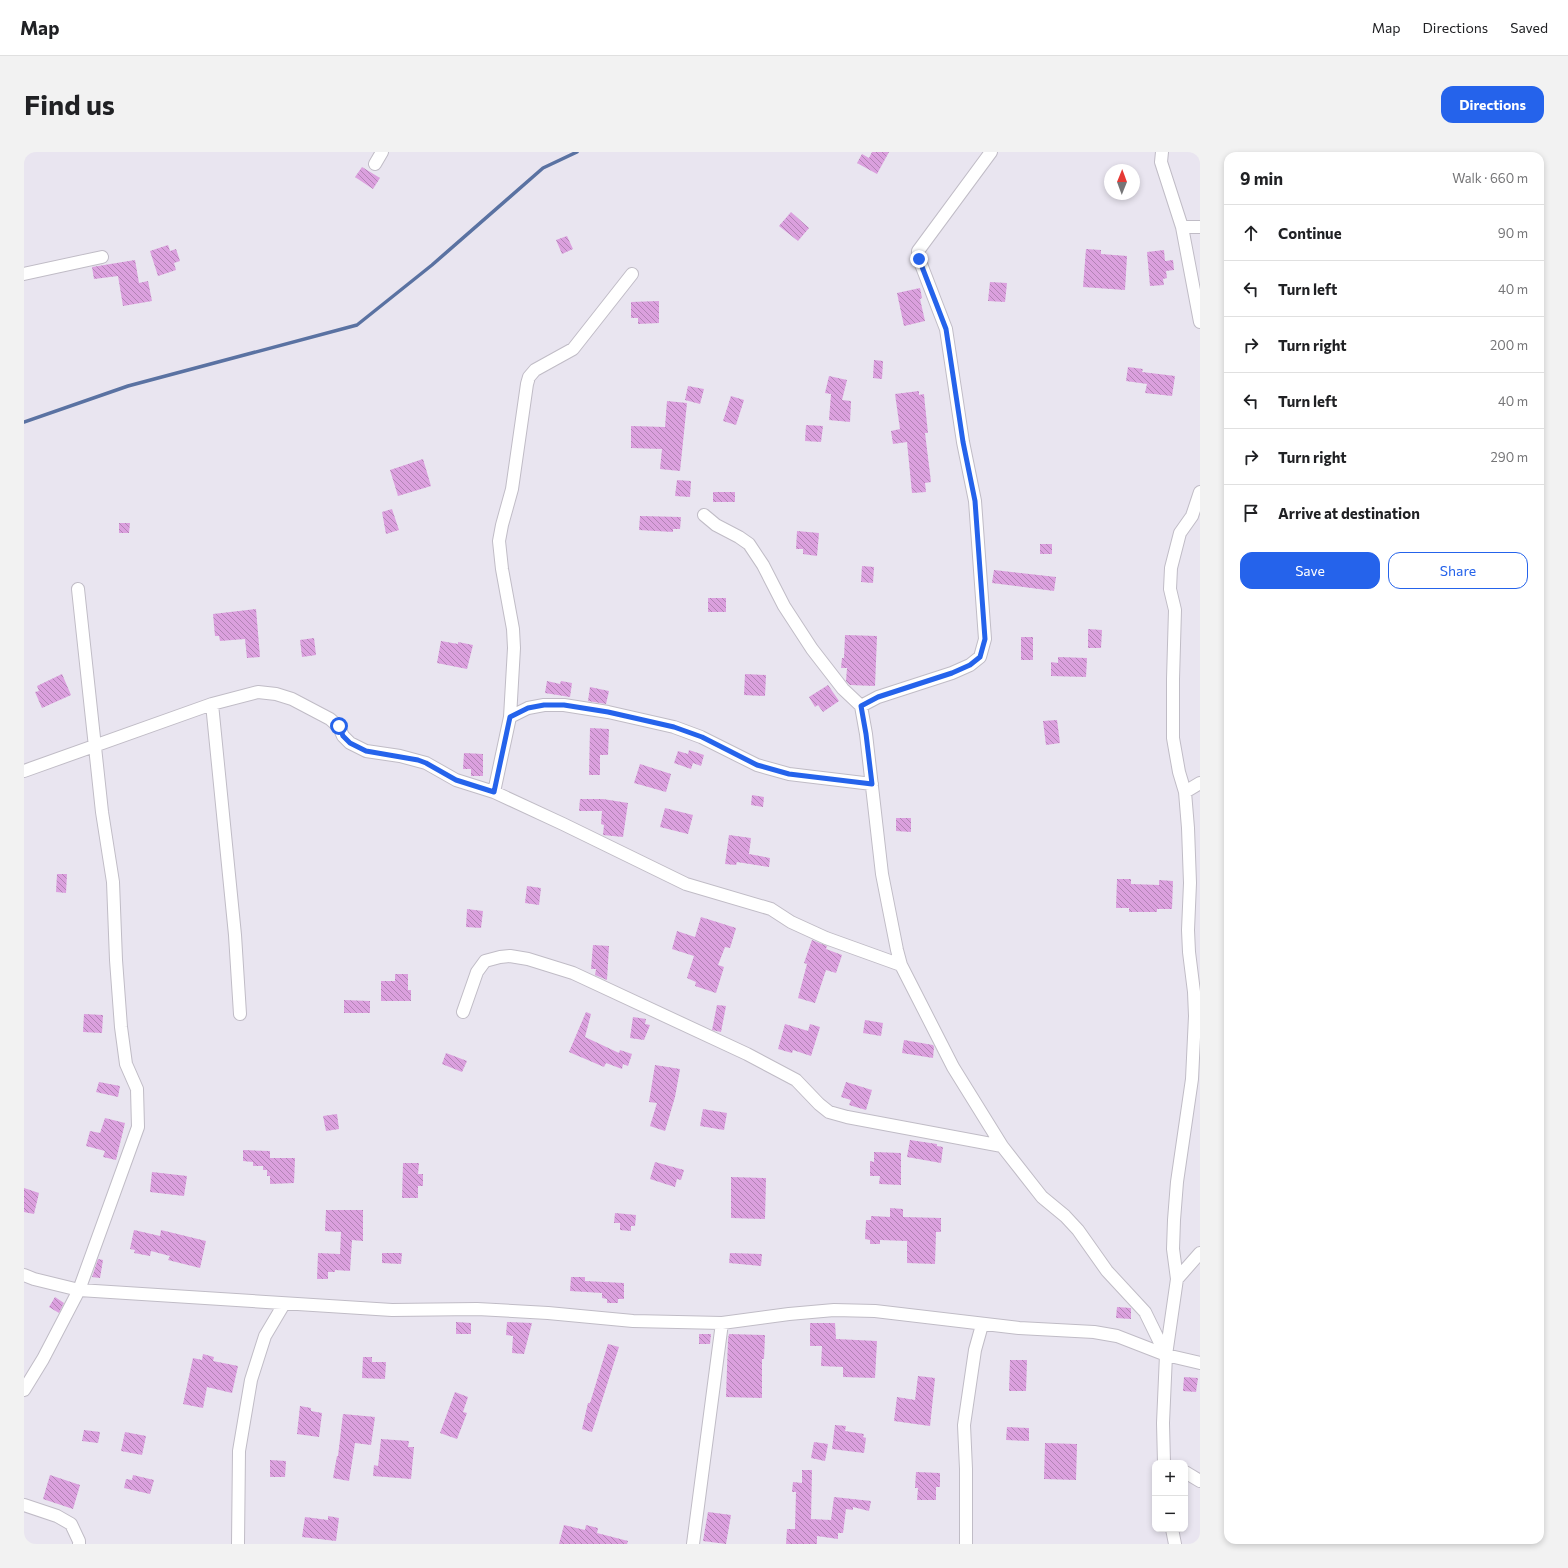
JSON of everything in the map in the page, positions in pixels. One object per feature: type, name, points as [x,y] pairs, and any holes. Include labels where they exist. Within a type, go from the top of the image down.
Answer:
[{"type":"street","points":[[375,164],[382,152]]},
{"type":"street","points":[[861,706],[878,697],[945,676],[970,665],[980,657],[985,639],[975,501],[963,442],[946,329],[919,259],[918,251],[991,152]]},
{"type":"street","points":[[1162,152],[1161,162],[1182,227],[1200,322]]},
{"type":"street","points":[[1182,227],[1200,227]]},
{"type":"street","points":[[24,274],[102,257]]},
{"type":"street","points":[[494,792],[510,717],[514,648],[513,629],[502,569],[499,541],[512,489],[529,376],[535,370],[573,349],[632,274]]},
{"type":"street","points":[[1166,1460],[1163,1423],[1166,1355],[1178,1279],[1173,1249],[1174,1220],[1177,1182],[1192,1079],[1195,1016],[1188,930],[1190,883],[1188,828],[1185,792],[1179,772],[1173,738],[1175,610],[1170,589],[1171,568],[1180,533],[1192,516],[1200,492]]},
{"type":"street","points":[[704,515],[716,526],[739,537],[749,544],[763,565],[784,606],[812,649],[843,689],[861,706],[866,734],[882,874],[897,950],[901,964],[953,1067],[1002,1146],[1042,1197],[1065,1216],[1078,1230],[1107,1272],[1145,1312],[1166,1355]]},
{"type":"street","points":[[24,1390],[43,1359],[78,1290],[138,1126],[137,1089],[126,1064],[121,1027],[116,960],[113,882],[102,812],[78,589]]},
{"type":"street","points":[[24,771],[212,704],[258,692],[276,694],[292,699],[330,719],[339,726],[343,736],[350,743],[366,751],[418,760],[426,763],[456,780],[494,792],[686,884],[771,909],[791,922],[826,938],[901,964]]},
{"type":"street","points":[[212,704],[233,920],[240,1014]]},
{"type":"street","points":[[510,717],[528,708],[544,705],[564,705],[608,712],[674,727],[702,737],[757,765],[789,774],[872,784]]},
{"type":"street","points":[[1185,792],[1200,783]]},
{"type":"street","points":[[463,1012],[477,972],[485,961],[500,956],[528,959],[573,973],[747,1054],[796,1080],[819,1104],[829,1112],[847,1117],[1002,1146]]},
{"type":"street","points":[[1178,1279],[1200,1253]]},
{"type":"street","points":[[24,1275],[78,1290],[392,1310],[477,1309],[548,1313],[633,1321],[722,1323],[789,1314],[834,1310],[875,1311],[982,1325],[1094,1332],[1117,1336],[1166,1355],[1200,1363]]},
{"type":"street","points":[[238,1544],[239,1451],[251,1380],[265,1336],[284,1304]]},
{"type":"street","points":[[693,1544],[722,1323]]},
{"type":"street","points":[[966,1544],[966,1469],[964,1425],[974,1350],[982,1325]]},
{"type":"street","points":[[1188,1474],[1200,1481]]},
{"type":"street","points":[[24,1505],[57,1516],[71,1524],[79,1544]]},
{"type":"street","points":[[1172,1532],[1174,1544]]},
{"type":"building","points":[[872,152],[889,152],[877,174],[857,163],[862,154],[869,158]]},
{"type":"building","points":[[362,167],[380,178],[373,189],[355,177]]},
{"type":"building","points":[[791,212],[809,228],[798,241],[779,226]]},
{"type":"building","points":[[567,236],[573,249],[562,254],[556,240]]},
{"type":"building","points":[[168,245],[170,251],[176,249],[180,261],[174,263],[176,270],[158,276],[150,251]]},
{"type":"building","points":[[1086,249],[1101,250],[1101,254],[1127,256],[1125,290],[1083,287]]},
{"type":"building","points":[[1164,250],[1165,261],[1173,260],[1174,270],[1166,271],[1167,278],[1163,279],[1164,285],[1150,286],[1147,252]]},
{"type":"building","points":[[135,260],[139,283],[148,281],[152,301],[123,306],[118,276],[94,279],[92,267]]},
{"type":"building","points":[[990,282],[1007,283],[1005,302],[988,301]]},
{"type":"building","points":[[920,288],[922,298],[920,299],[925,321],[904,326],[897,293]]},
{"type":"building","points":[[659,301],[659,323],[638,324],[638,318],[631,318],[631,302]]},
{"type":"building","points":[[874,360],[883,361],[882,379],[873,378]]},
{"type":"building","points":[[1128,367],[1143,369],[1142,372],[1175,376],[1172,396],[1145,393],[1147,384],[1126,381]]},
{"type":"building","points":[[829,376],[847,380],[842,400],[851,401],[850,422],[829,420],[831,394],[825,393]]},
{"type":"building","points":[[688,386],[704,389],[700,404],[685,400]]},
{"type":"building","points":[[919,391],[919,395],[924,394],[928,433],[925,433],[931,482],[925,483],[926,492],[912,493],[907,442],[893,444],[891,431],[900,429],[895,394]]},
{"type":"building","points":[[731,396],[744,400],[736,425],[723,421]]},
{"type":"building","points":[[667,401],[687,403],[680,471],[660,469],[662,449],[631,448],[631,426],[665,427]]},
{"type":"building","points":[[806,425],[823,426],[821,442],[805,441]]},
{"type":"building","points":[[423,459],[431,486],[398,496],[390,470]]},
{"type":"building","points":[[677,480],[691,481],[690,497],[675,496]]},
{"type":"building","points":[[713,492],[735,492],[735,502],[713,502]]},
{"type":"building","points":[[392,509],[399,530],[386,534],[382,512]]},
{"type":"building","points":[[640,516],[681,517],[680,529],[673,529],[673,532],[639,530]]},
{"type":"building","points":[[119,523],[130,523],[129,533],[119,533]]},
{"type":"building","points":[[797,531],[819,533],[817,556],[803,554],[803,549],[796,549]]},
{"type":"building","points":[[1040,544],[1052,544],[1052,554],[1040,554]]},
{"type":"building","points":[[862,566],[874,567],[873,583],[861,582]]},
{"type":"building","points":[[994,570],[1056,577],[1054,591],[992,583]]},
{"type":"building","points":[[708,598],[726,598],[726,612],[708,612]]},
{"type":"building","points":[[256,609],[260,657],[247,658],[245,639],[220,641],[219,636],[215,636],[213,614]]},
{"type":"building","points":[[1088,629],[1102,630],[1101,648],[1088,648]]},
{"type":"building","points":[[845,635],[877,636],[875,686],[850,685],[846,681],[847,668],[841,668],[842,658],[844,658]]},
{"type":"building","points":[[1021,637],[1033,637],[1033,660],[1021,660]]},
{"type":"building","points":[[314,638],[316,655],[302,657],[300,640]]},
{"type":"building","points":[[441,641],[473,645],[467,669],[437,663]]},
{"type":"building","points":[[1058,657],[1087,658],[1086,677],[1051,676],[1051,662],[1058,663]]},
{"type":"building","points":[[62,674],[71,695],[42,708],[35,692],[39,691],[37,686]]},
{"type":"building","points":[[745,674],[766,675],[765,696],[744,695]]},
{"type":"building","points":[[547,681],[560,684],[561,681],[572,683],[570,697],[545,693]]},
{"type":"building","points":[[828,685],[839,701],[823,712],[818,705],[815,707],[809,697]]},
{"type":"building","points":[[590,687],[609,691],[606,704],[588,701]]},
{"type":"building","points":[[1057,720],[1060,743],[1046,745],[1043,721]]},
{"type":"building","points":[[590,728],[609,729],[608,755],[600,755],[600,775],[589,775]]},
{"type":"building","points":[[689,750],[704,755],[701,766],[693,763],[691,769],[674,763],[678,751],[688,754]]},
{"type":"building","points":[[464,753],[483,754],[483,776],[471,776],[471,769],[463,769]]},
{"type":"building","points":[[640,764],[671,774],[666,792],[634,783]]},
{"type":"building","points":[[752,795],[764,797],[763,807],[751,805]]},
{"type":"building","points":[[580,799],[603,799],[628,803],[623,837],[603,835],[604,825],[601,824],[602,811],[579,811]]},
{"type":"building","points":[[665,808],[693,815],[688,834],[660,827]]},
{"type":"building","points":[[896,818],[911,818],[911,832],[896,831]]},
{"type":"building","points":[[729,835],[751,838],[749,854],[770,858],[769,867],[737,862],[736,865],[725,864]]},
{"type":"building","points":[[57,874],[67,874],[66,893],[56,892]]},
{"type":"building","points":[[1117,879],[1131,879],[1131,884],[1159,885],[1159,880],[1173,881],[1172,909],[1157,909],[1157,912],[1129,912],[1129,908],[1116,908]]},
{"type":"building","points":[[527,886],[541,888],[539,905],[525,903]]},
{"type":"building","points":[[467,909],[483,911],[481,928],[466,927]]},
{"type":"building","points":[[701,917],[736,928],[730,948],[725,947],[718,965],[724,967],[716,993],[695,986],[696,982],[687,978],[694,956],[672,949],[677,931],[695,937]]},
{"type":"building","points":[[812,940],[827,946],[826,949],[842,955],[836,973],[826,970],[815,1003],[798,998],[807,964],[804,963]]},
{"type":"building","points":[[593,945],[609,946],[607,980],[595,975],[596,969],[591,969]]},
{"type":"building","points":[[395,974],[408,974],[408,990],[411,990],[411,1001],[381,1001],[381,981],[395,981]]},
{"type":"building","points":[[344,1000],[370,1001],[370,1013],[344,1013]]},
{"type":"building","points":[[717,1005],[726,1006],[721,1032],[712,1030]]},
{"type":"building","points":[[586,1012],[591,1014],[585,1037],[619,1053],[620,1050],[632,1054],[628,1066],[623,1064],[622,1069],[606,1063],[604,1067],[569,1052]]},
{"type":"building","points":[[84,1014],[103,1015],[102,1033],[83,1032]]},
{"type":"building","points":[[633,1017],[646,1019],[645,1024],[650,1025],[644,1040],[630,1038]]},
{"type":"building","points":[[865,1020],[883,1023],[881,1036],[863,1033]]},
{"type":"building","points":[[785,1024],[808,1031],[810,1024],[820,1027],[811,1056],[793,1050],[792,1053],[778,1049]]},
{"type":"building","points":[[904,1040],[933,1045],[933,1058],[902,1053]]},
{"type":"building","points":[[446,1053],[467,1061],[462,1072],[442,1064]]},
{"type":"building","points":[[655,1065],[680,1069],[675,1097],[665,1131],[650,1126],[657,1103],[649,1102]]},
{"type":"building","points":[[99,1082],[120,1086],[118,1097],[96,1092]]},
{"type":"building","points":[[846,1082],[872,1090],[866,1110],[849,1105],[851,1100],[841,1097]]},
{"type":"building","points":[[703,1109],[727,1113],[724,1130],[700,1126]]},
{"type":"building","points":[[337,1114],[339,1129],[326,1131],[323,1116]]},
{"type":"building","points":[[105,1118],[125,1123],[116,1160],[103,1157],[105,1151],[86,1146],[90,1131],[100,1133]]},
{"type":"building","points":[[910,1140],[937,1144],[937,1146],[943,1147],[941,1163],[907,1157]]},
{"type":"building","points":[[243,1150],[270,1151],[270,1158],[295,1158],[294,1183],[270,1184],[270,1176],[267,1176],[267,1170],[263,1170],[263,1166],[253,1166],[253,1162],[243,1161]]},
{"type":"building","points":[[874,1152],[901,1153],[901,1185],[879,1184],[880,1176],[870,1176],[870,1161],[874,1162]]},
{"type":"building","points":[[655,1162],[684,1170],[681,1180],[677,1179],[675,1187],[650,1179]]},
{"type":"building","points":[[403,1163],[419,1163],[418,1174],[423,1174],[423,1186],[418,1186],[418,1198],[402,1198]]},
{"type":"building","points":[[152,1172],[187,1176],[184,1196],[150,1192]]},
{"type":"building","points":[[731,1177],[766,1178],[765,1219],[731,1218]]},
{"type":"building","points":[[24,1188],[39,1193],[34,1214],[24,1212]]},
{"type":"building","points":[[890,1208],[903,1209],[903,1217],[941,1218],[941,1232],[936,1232],[935,1264],[907,1263],[907,1241],[880,1240],[880,1244],[870,1244],[870,1240],[865,1239],[866,1220],[871,1220],[871,1216],[890,1217]]},
{"type":"building","points":[[326,1210],[363,1210],[363,1241],[352,1240],[350,1271],[335,1270],[335,1272],[328,1272],[328,1279],[317,1279],[318,1253],[340,1254],[341,1232],[325,1231]]},
{"type":"building","points":[[615,1213],[636,1215],[635,1226],[631,1226],[631,1231],[620,1230],[620,1223],[614,1223]]},
{"type":"building","points":[[134,1230],[160,1236],[161,1230],[206,1241],[200,1268],[168,1260],[170,1256],[151,1251],[150,1256],[134,1253],[135,1250],[130,1249]]},
{"type":"building","points":[[382,1253],[402,1253],[401,1264],[382,1263]]},
{"type":"building","points":[[730,1253],[762,1254],[761,1266],[729,1263]]},
{"type":"building","points":[[98,1259],[103,1260],[100,1278],[92,1277]]},
{"type":"building","points":[[571,1277],[585,1277],[585,1281],[624,1283],[624,1299],[618,1299],[618,1303],[607,1303],[607,1299],[602,1298],[602,1293],[570,1291]]},
{"type":"building","points":[[55,1297],[64,1303],[59,1313],[49,1307]]},
{"type":"building","points":[[1117,1307],[1131,1308],[1131,1319],[1116,1318]]},
{"type":"building","points":[[456,1322],[471,1323],[471,1334],[456,1334]]},
{"type":"building","points":[[507,1322],[532,1323],[524,1354],[512,1353],[513,1336],[506,1335]]},
{"type":"building","points":[[810,1323],[835,1323],[836,1339],[877,1341],[875,1378],[843,1377],[843,1367],[821,1366],[822,1346],[810,1346]]},
{"type":"building","points":[[699,1334],[711,1334],[710,1344],[699,1344]]},
{"type":"building","points":[[729,1334],[765,1335],[764,1359],[762,1359],[762,1398],[726,1397]]},
{"type":"building","points":[[608,1344],[619,1347],[592,1432],[582,1429],[588,1403],[590,1403]]},
{"type":"building","points":[[203,1354],[214,1357],[213,1361],[238,1366],[232,1393],[207,1387],[203,1408],[183,1404],[193,1358],[202,1360]]},
{"type":"building","points":[[363,1357],[372,1357],[372,1362],[386,1362],[385,1379],[362,1378]]},
{"type":"building","points":[[1010,1360],[1027,1360],[1026,1391],[1009,1391]]},
{"type":"building","points":[[918,1376],[935,1378],[930,1426],[894,1421],[897,1397],[915,1400]]},
{"type":"building","points":[[1184,1377],[1198,1378],[1196,1392],[1183,1391]]},
{"type":"building","points":[[455,1392],[468,1397],[463,1412],[467,1413],[457,1439],[440,1433]]},
{"type":"building","points":[[300,1406],[311,1408],[311,1411],[322,1413],[319,1437],[297,1434]]},
{"type":"building","points":[[343,1414],[375,1417],[371,1445],[355,1443],[349,1481],[333,1478],[338,1456]]},
{"type":"building","points":[[835,1425],[846,1426],[845,1431],[864,1434],[863,1437],[866,1438],[864,1453],[832,1449]]},
{"type":"building","points":[[1007,1427],[1029,1428],[1029,1441],[1006,1440]]},
{"type":"building","points":[[84,1430],[100,1432],[98,1443],[82,1441]]},
{"type":"building","points":[[125,1432],[146,1436],[142,1455],[121,1451]]},
{"type":"building","points":[[381,1439],[409,1441],[408,1447],[414,1447],[411,1479],[373,1476],[374,1465],[378,1466]]},
{"type":"building","points":[[814,1442],[828,1444],[825,1461],[811,1458]]},
{"type":"building","points":[[1045,1443],[1077,1444],[1076,1480],[1044,1479]]},
{"type":"building","points":[[270,1460],[286,1461],[285,1477],[270,1477]]},
{"type":"building","points":[[802,1470],[812,1470],[811,1519],[831,1520],[834,1497],[871,1501],[869,1511],[853,1507],[853,1510],[846,1509],[843,1533],[838,1533],[838,1539],[817,1536],[817,1544],[786,1544],[787,1529],[795,1529],[796,1492],[792,1492],[793,1482],[802,1483]]},
{"type":"building","points":[[916,1472],[940,1473],[940,1487],[936,1487],[936,1500],[917,1500],[918,1488],[915,1488]]},
{"type":"building","points":[[50,1475],[80,1485],[73,1509],[43,1499]]},
{"type":"building","points":[[133,1475],[154,1480],[150,1494],[124,1488],[126,1479],[132,1480]]},
{"type":"building","points":[[708,1512],[731,1515],[726,1544],[703,1541]]},
{"type":"building","points":[[328,1516],[339,1518],[336,1541],[302,1537],[305,1517],[328,1520]]},
{"type":"building","points":[[564,1525],[585,1530],[586,1525],[598,1528],[597,1533],[628,1541],[627,1544],[559,1544]]},
{"type":"waterway","points":[[24,422],[128,386],[357,325],[432,265],[543,168],[577,152]]},
{"type":"route","points":[[339,726],[343,736],[350,743],[366,751],[418,760],[456,780],[494,792],[510,717],[528,708],[544,705],[564,705],[608,712],[674,727],[702,737],[757,765],[789,774],[872,784],[861,706],[878,697],[918,685],[970,665],[980,657],[985,639],[975,501],[963,442],[946,329],[919,259]]}]
